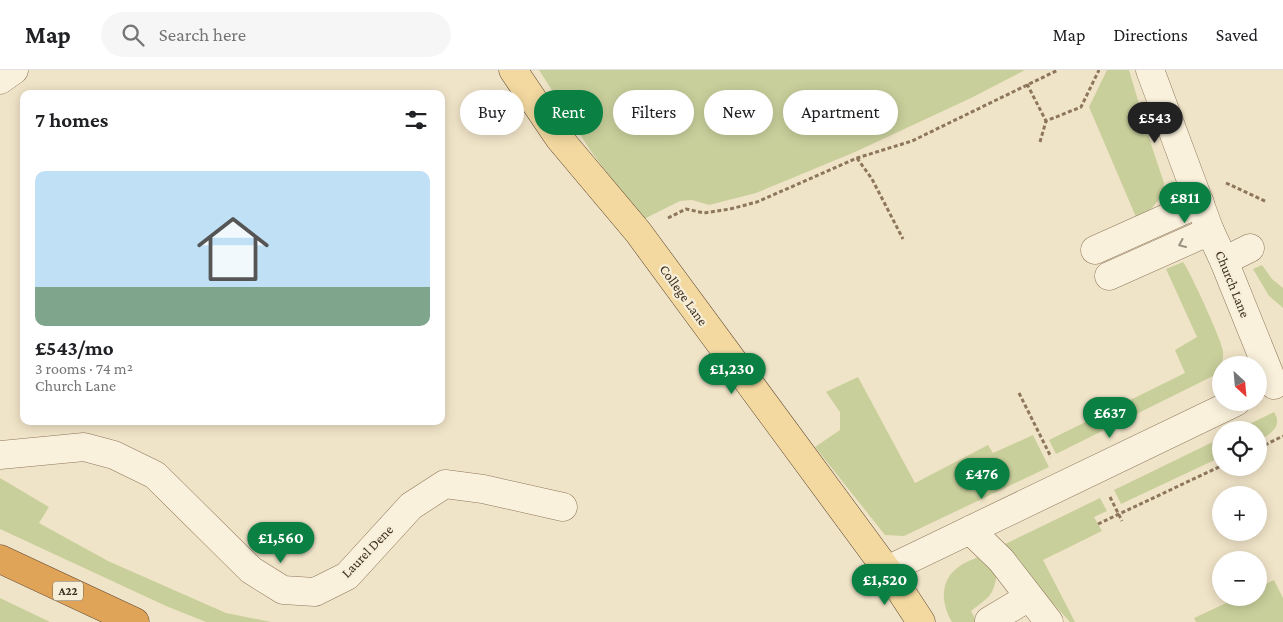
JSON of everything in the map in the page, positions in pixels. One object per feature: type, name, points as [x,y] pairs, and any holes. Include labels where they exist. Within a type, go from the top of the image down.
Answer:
[{"type":"highway","name":"A22","points":[[0,559],[135,622]]},
{"type":"main road","name":"College Lane","points":[[513,70],[559,138],[638,232],[887,570],[920,622]]},
{"type":"street","points":[[0,80],[14,70]]},
{"type":"street","name":"Church Lane","points":[[1150,70],[1210,231],[1224,261],[1272,385]]},
{"type":"street","points":[[1095,250],[1200,203]]},
{"type":"street","points":[[1109,276],[1210,231]]},
{"type":"street","points":[[1224,261],[1250,248]]},
{"type":"street","points":[[887,570],[1217,411]]},
{"type":"street","name":"Laurel Dene","points":[[0,455],[84,447],[123,459],[155,475],[251,570],[283,590],[315,592],[347,576],[411,506],[445,484],[483,488],[563,507]]},
{"type":"street","points":[[970,530],[1001,560],[1049,622]]},
{"type":"street","points":[[989,621],[1029,597]]},
{"type":"path","points":[[662,220],[686,209],[704,213],[757,202],[857,158],[912,141],[1058,70]]},
{"type":"path","points":[[1046,121],[1081,107],[1100,70]]},
{"type":"path","points":[[1027,84],[1046,121],[1040,142]]},
{"type":"path","points":[[857,158],[872,179],[903,239]]},
{"type":"path","points":[[1019,393],[1053,460]]},
{"type":"path","points":[[1267,444],[1283,436]]},
{"type":"path","points":[[1098,524],[1212,470]]},
{"type":"path","points":[[1108,493],[1122,521]]},
{"type":"green space","points":[[539,70],[1025,70],[898,132],[898,90],[783,90],[783,135],[892,135],[756,193],[709,205],[692,200],[680,201],[642,220],[580,135],[603,135],[603,90],[552,90]]},
{"type":"green space","points":[[1107,70],[1129,70],[1164,183],[1162,196],[1151,209],[1136,217],[1089,107]]},
{"type":"green space","points":[[1183,262],[1218,335],[1222,345],[1223,356],[1212,356],[1212,376],[1056,454],[1049,440],[1185,373],[1175,350],[1197,337],[1166,269]]},
{"type":"green space","points":[[1262,265],[1272,279],[1283,288],[1283,308],[1269,296],[1253,269]]},
{"type":"green space","points":[[858,377],[915,483],[988,445],[993,453],[1033,435],[1049,467],[904,536],[885,535],[815,447],[840,430],[840,412],[826,392]]},
{"type":"green space","points":[[1274,412],[1277,421],[1274,429],[1267,436],[1267,421],[1256,421]]},
{"type":"green space","points":[[1212,442],[1212,461],[1121,504],[1114,490]]},
{"type":"green space","points":[[0,478],[49,507],[39,523],[108,561],[226,613],[271,622],[206,622],[166,606],[0,529]]},
{"type":"green space","points":[[1100,498],[1107,511],[1094,517],[1102,531],[1043,560],[1075,622],[1070,622],[1001,546]]},
{"type":"green space","points":[[980,556],[997,574],[994,588],[986,599],[971,611],[977,622],[952,622],[944,601],[947,581],[958,567]]},
{"type":"green space","points":[[1274,580],[1283,598],[1283,622],[1196,622],[1194,618],[1220,606],[1267,606],[1267,583]]},
{"type":"green space","points":[[0,598],[50,622],[0,622]]}]
